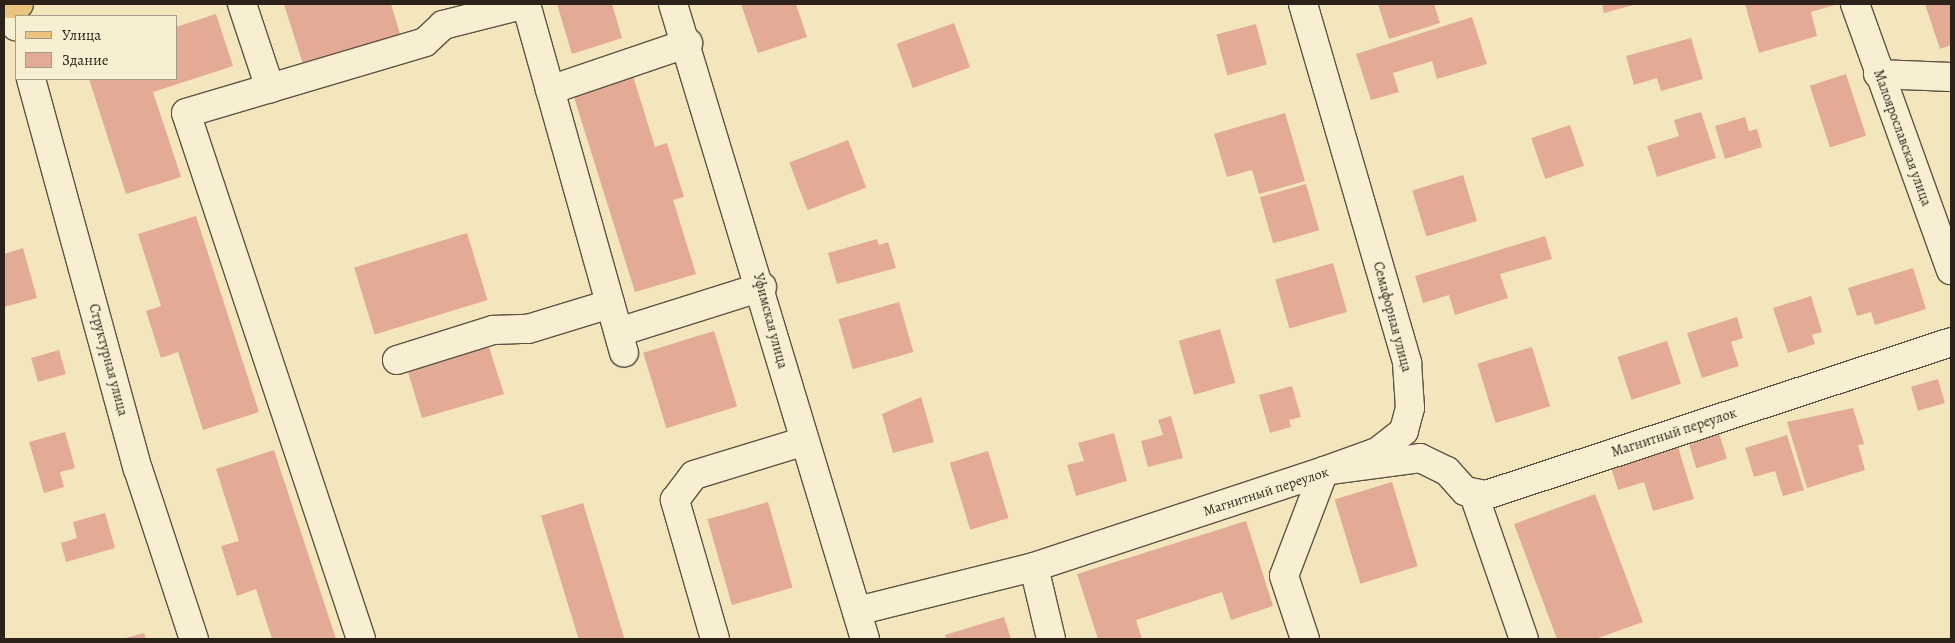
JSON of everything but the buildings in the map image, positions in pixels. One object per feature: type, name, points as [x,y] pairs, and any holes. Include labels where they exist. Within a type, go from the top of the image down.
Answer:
[{"type":"street","points":[[242,4],[270,88]]},
{"type":"street","points":[[361,639],[186,113],[425,42],[440,14],[526,4],[622,342],[762,287]]},
{"type":"street","name":"Уфимская улица","points":[[673,4],[688,44],[762,287],[802,442],[865,639]]},
{"type":"street","name":"Семафорная улица","points":[[1303,4],[1407,363],[1410,408],[1404,431],[1377,452],[1324,471]]},
{"type":"street","name":"Малоярославская улица","points":[[1855,4],[1878,74],[1951,270]]},
{"type":"street","points":[[550,90],[688,44]]},
{"type":"street","points":[[1878,74],[1951,77]]},
{"type":"street","name":"Структурная улица","points":[[31,80],[138,470],[194,639]]},
{"type":"street","points":[[397,360],[493,330],[528,329],[610,304]]},
{"type":"street","name":"Магнитный переулок","points":[[856,611],[1034,568],[1324,471],[1420,458],[1434,461],[1474,495],[1486,495],[1951,342]]},
{"type":"street","points":[[715,639],[675,500],[694,475],[802,442]]},
{"type":"street","points":[[1304,639],[1284,576],[1324,471]]},
{"type":"street","points":[[1474,495],[1524,639]]},
{"type":"street","points":[[1034,568],[1051,639]]}]
